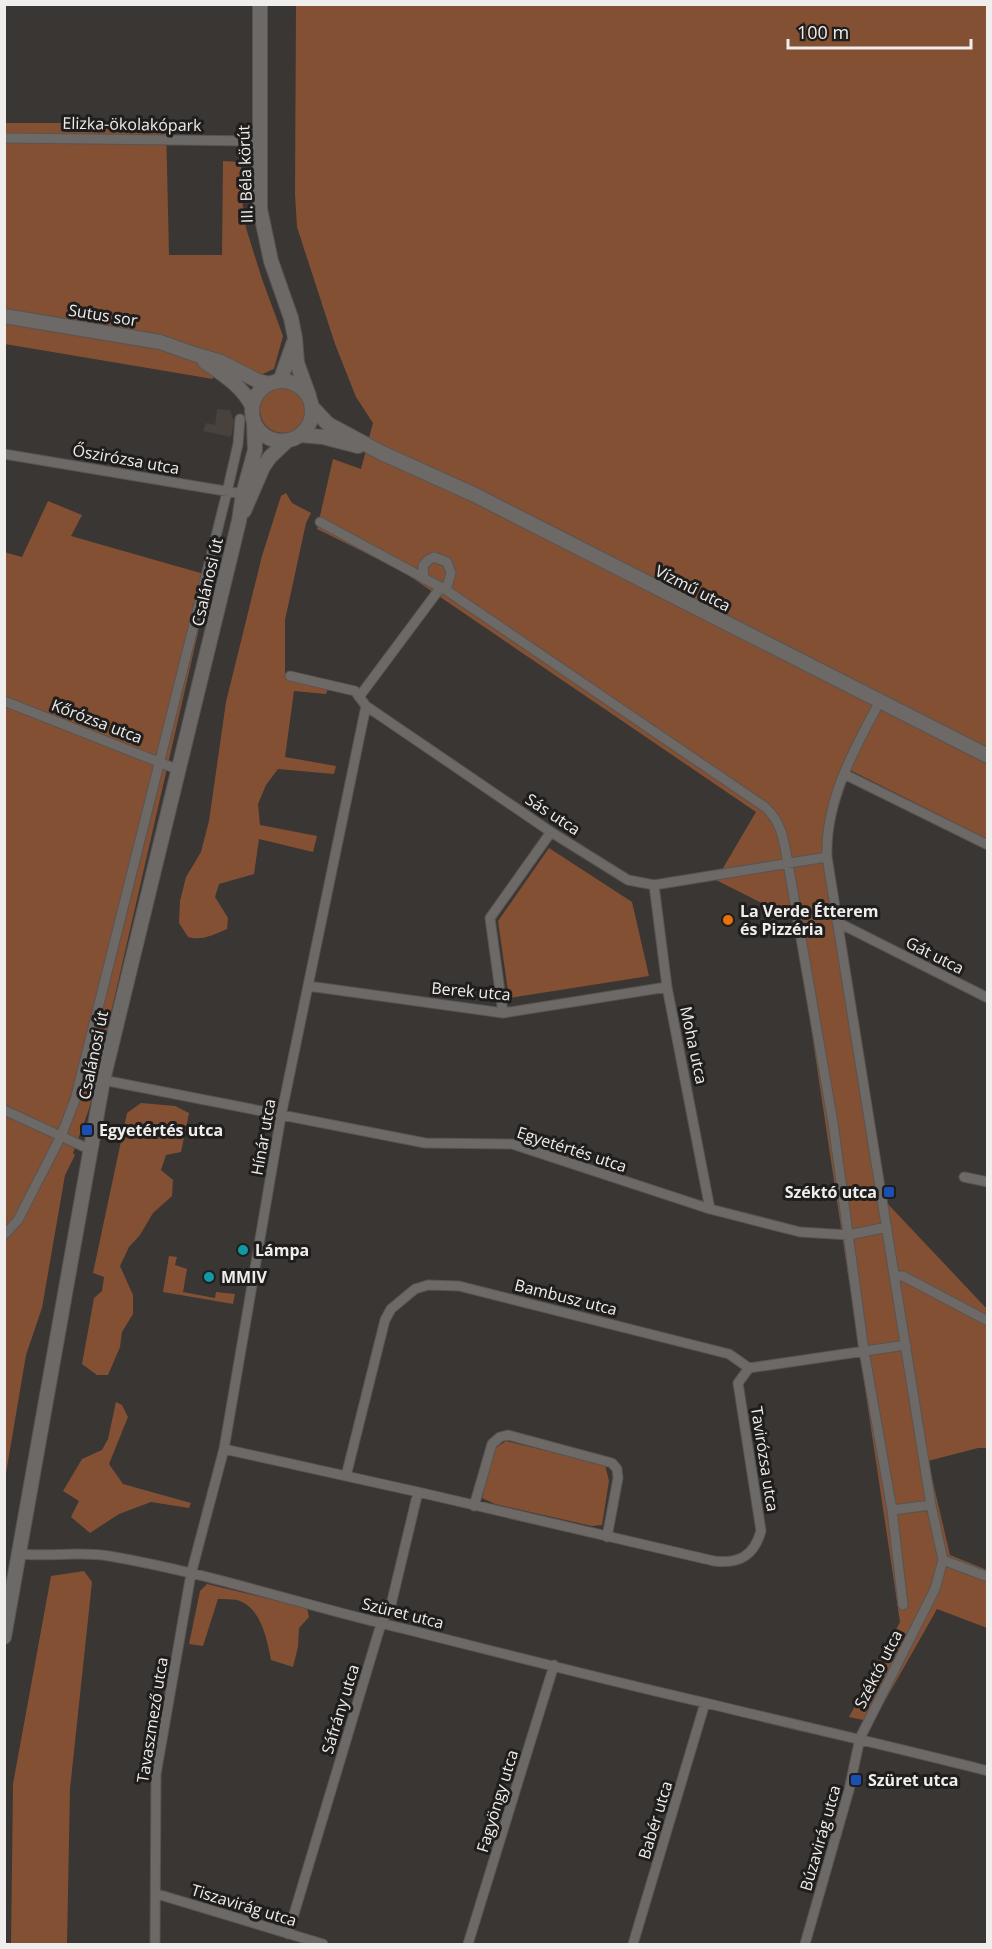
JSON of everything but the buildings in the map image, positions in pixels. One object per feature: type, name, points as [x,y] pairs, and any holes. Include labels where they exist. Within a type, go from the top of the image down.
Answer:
[{"type":"street","name":"III. Béla körút","points":[[260,4],[260,209],[271,261],[291,318],[297,363],[311,402]]},
{"type":"street","name":"Elizka-ökolakópark","points":[[4,138],[260,141]]},
{"type":"street","name":"Sutus sor","points":[[4,316],[159,342],[194,354]]},
{"type":"street","points":[[252,406],[258,393],[274,382],[295,338]]},
{"type":"street","points":[[194,354],[221,362],[258,381],[293,383],[299,386],[328,424],[382,453]]},
{"type":"street","points":[[194,354],[227,376],[242,390],[252,406],[255,423],[268,438],[287,441],[301,435],[323,437],[382,453]]},
{"type":"street","points":[[301,435],[310,423],[311,402]]},
{"type":"street","points":[[4,1235],[18,1220],[61,1136],[77,1089],[227,492],[238,444],[240,419]]},
{"type":"street","name":"Csalánosi út","points":[[4,1638],[103,1080],[239,521],[243,494],[255,450],[255,423]]},
{"type":"street","name":"Csalánosi út","points":[[239,521],[263,467],[287,441]]},
{"type":"street","name":"Vízmű utca","points":[[382,453],[474,495],[987,756]]},
{"type":"street","name":"Őszirózsa utca","points":[[4,454],[243,494]]},
{"type":"street","points":[[320,522],[443,588],[765,807],[777,821],[788,863],[833,1123],[864,1350],[892,1510],[903,1605]]},
{"type":"street","points":[[359,697],[443,588],[451,573],[447,562],[434,557],[428,560],[423,566],[424,579]]},
{"type":"street","name":"Sás utca","points":[[290,676],[355,691],[366,706],[551,832],[628,880],[654,885],[827,857]]},
{"type":"street","name":"Kőrózsa utca","points":[[4,701],[179,770]]},
{"type":"street","name":"Széktó utca","points":[[860,1738],[935,1589],[943,1560],[931,1505],[827,857],[826,841],[829,824],[843,774],[880,701]]},
{"type":"street","name":"Hínár utca","points":[[192,1574],[224,1449],[281,1116],[366,706]]},
{"type":"street","points":[[843,774],[987,845]]},
{"type":"street","points":[[503,1013],[489,918],[551,832]]},
{"type":"street","name":"Moha utca","points":[[654,885],[667,987],[710,1209]]},
{"type":"street","name":"Gát utca","points":[[837,922],[987,998]]},
{"type":"street","name":"Berek utca","points":[[308,986],[503,1013],[667,987]]},
{"type":"street","name":"Egyetértés utca","points":[[103,1080],[425,1143],[512,1144],[710,1209],[800,1232],[849,1235],[887,1227]]},
{"type":"street","points":[[4,1110],[91,1150]]},
{"type":"street","points":[[964,1177],[987,1182]]},
{"type":"street","points":[[894,1276],[903,1276],[987,1321]]},
{"type":"street","name":"Bambusz utca","points":[[346,1476],[385,1320],[391,1309],[401,1299],[415,1289],[429,1285],[459,1286],[631,1328],[729,1354],[749,1368]]},
{"type":"street","points":[[749,1368],[906,1345]]},
{"type":"street","name":"Tavirózsa utca","points":[[224,1449],[722,1562],[745,1556],[754,1547],[761,1531],[738,1383],[749,1368]]},
{"type":"street","points":[[474,1506],[492,1444],[500,1437],[508,1435],[612,1463],[617,1469],[618,1478],[607,1537]]},
{"type":"street","name":"Sáfrány utca","points":[[288,1934],[381,1624],[390,1609],[418,1492]]},
{"type":"street","points":[[892,1510],[931,1505]]},
{"type":"street","name":"Szüret utca","points":[[19,1554],[107,1556],[192,1574],[381,1624],[705,1703],[860,1738],[987,1771]]},
{"type":"street","points":[[943,1560],[987,1577]]},
{"type":"street","name":"Tavaszmező utca","points":[[155,1944],[156,1774],[192,1574]]},
{"type":"street","name":"Fagyöngy utca","points":[[468,1944],[554,1665]]},
{"type":"street","name":"Babér utca","points":[[633,1944],[705,1703]]},
{"type":"street","name":"Búzavirág utca","points":[[805,1944],[849,1790],[860,1738]]},
{"type":"street","name":"Tiszavirág utca","points":[[157,1894],[323,1944]]},
{"type":"shaded area","points":[[296,5],[987,5],[987,839],[850,770],[834,820],[830,853],[886,1202],[987,1309],[987,1448],[978,1448],[928,1461],[950,1555],[987,1570],[987,1628],[937,1609],[873,1722],[849,1717],[900,1622],[795,920],[716,880],[756,812],[402,571],[317,529],[333,459],[361,469],[373,423],[356,397],[335,344],[297,227],[295,194]]},
{"type":"shaded area","points":[[4,123],[166,123],[169,255],[222,255],[223,161],[241,162],[241,193],[246,228],[283,336],[274,369],[258,376],[212,360],[213,379],[5,344]]},
{"type":"shaded area","points":[[288,387],[300,393],[305,401],[305,419],[300,427],[292,432],[278,433],[266,427],[261,419],[260,405],[266,393],[274,388]]},
{"type":"shaded area","points":[[217,409],[230,410],[234,422],[231,437],[203,431],[206,423],[215,425]]},
{"type":"shaded area","points":[[286,493],[292,503],[311,513],[306,523],[285,620],[285,679],[328,688],[326,694],[294,691],[285,757],[336,766],[334,774],[278,769],[266,785],[258,804],[260,825],[317,836],[313,852],[259,839],[254,874],[219,884],[215,897],[228,918],[227,929],[203,938],[188,937],[179,923],[180,901],[186,877],[201,852],[209,821],[226,702],[262,556],[281,496]]},
{"type":"shaded area","points":[[48,501],[82,515],[71,536],[211,576],[89,1109],[73,1153],[75,1155],[65,1175],[42,1308],[26,1355],[5,1479],[4,552],[22,557]]},
{"type":"shaded area","points":[[549,848],[632,902],[649,976],[509,998],[498,921]]},
{"type":"shaded area","points":[[141,1103],[175,1106],[189,1113],[181,1152],[166,1155],[161,1170],[173,1180],[172,1196],[153,1213],[140,1235],[129,1247],[120,1266],[133,1295],[133,1314],[122,1332],[120,1347],[108,1375],[97,1375],[82,1364],[94,1298],[102,1291],[104,1277],[93,1273],[127,1113]]},
{"type":"shaded area","points":[[169,1256],[177,1257],[175,1265],[187,1269],[183,1292],[215,1298],[216,1292],[235,1294],[233,1304],[163,1292]]},
{"type":"shaded area","points":[[116,1402],[122,1405],[128,1417],[109,1464],[123,1484],[191,1503],[189,1508],[151,1502],[119,1514],[90,1533],[71,1517],[79,1501],[63,1491],[82,1459],[102,1450],[108,1439]]},
{"type":"shaded area","points":[[506,1441],[605,1465],[609,1481],[602,1525],[592,1526],[495,1504],[482,1498],[494,1449]]},
{"type":"shaded area","points":[[84,1571],[92,1582],[70,1789],[67,1944],[11,1944],[13,1784],[51,1576]]},
{"type":"shaded area","points":[[207,1584],[307,1608],[309,1617],[299,1628],[298,1647],[293,1667],[271,1660],[262,1625],[252,1609],[237,1600],[218,1599],[203,1646],[189,1644],[200,1591]]},
{"type":"place","name":"La Verde Étterem és Pizzéria","points":[[728,920]]},
{"type":"place","name":"Egyetértés utca","points":[[87,1130]]},
{"type":"place","name":"Széktó utca","points":[[889,1192]]},
{"type":"place","name":"Lámpa","points":[[243,1250]]},
{"type":"place","name":"MMIV","points":[[209,1277]]},
{"type":"place","name":"Szüret utca","points":[[856,1780]]}]
